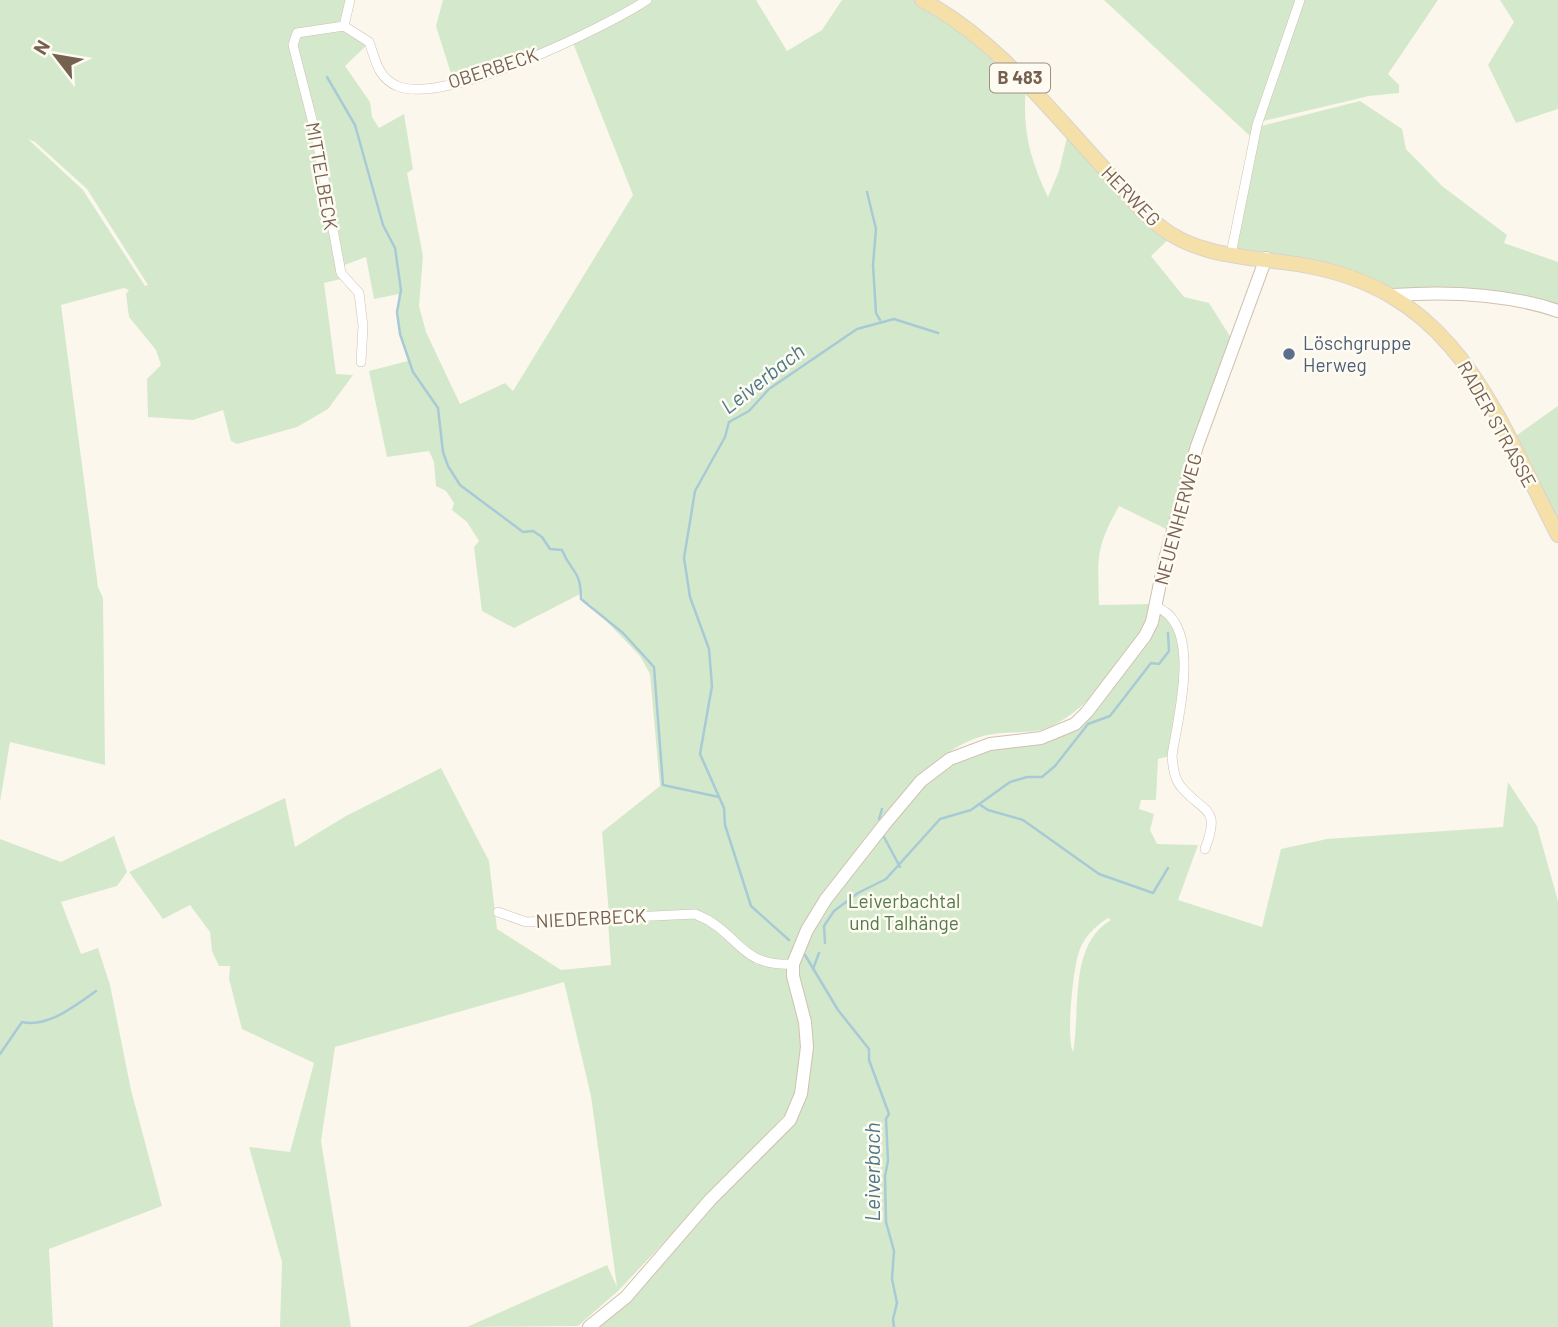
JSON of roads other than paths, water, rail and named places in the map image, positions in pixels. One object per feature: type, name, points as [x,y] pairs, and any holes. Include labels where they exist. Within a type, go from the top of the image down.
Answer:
[{"type":"main road","name":"HERWEG","points":[[922,0],[958,21],[999,55],[1160,227],[1195,247],[1266,258],[1353,277],[1393,295]]},
{"type":"main road","name":"RADER STRASSE","points":[[1393,295],[1427,319],[1463,359],[1480,386],[1558,535]]},
{"type":"street","points":[[344,26],[350,0]]},
{"type":"street","name":"OBERBECK","points":[[344,26],[369,42],[375,64],[385,78],[394,85],[411,89],[455,84],[573,42],[647,0]]},
{"type":"street","points":[[1231,254],[1257,125],[1300,0]]},
{"type":"street","name":"MITTELBECK","points":[[344,26],[298,33],[293,45],[316,135],[341,273],[359,293],[363,326],[361,362]]},
{"type":"street","name":"NEUENHERWEG","points":[[1205,849],[1212,831],[1209,814],[1203,804],[1182,789],[1173,772],[1172,756],[1185,662],[1183,641],[1166,613],[1156,607],[1165,559],[1197,446],[1266,258]]},
{"type":"street","points":[[1393,295],[1421,293],[1503,296],[1558,311]]},
{"type":"street","points":[[589,1327],[626,1297],[710,1200],[790,1120],[801,1094],[807,1047],[805,1022],[793,976],[793,964],[807,930],[826,900],[921,781],[950,759],[975,748],[1041,738],[1074,723],[1101,694],[1145,636],[1156,607]]},
{"type":"street","name":"NIEDERBECK","points":[[498,912],[526,922],[685,913],[707,919],[756,961],[773,965],[793,964]]},
{"type":"waterway","points":[[327,77],[355,125],[383,225],[395,248],[401,290],[397,312],[400,334],[413,372],[438,408],[443,452],[448,466],[460,485],[523,532],[533,531],[542,537],[550,549],[562,550],[577,576],[581,599],[623,633],[654,667],[663,785],[719,797]]},
{"type":"waterway","points":[[867,192],[876,229],[873,265],[876,313],[880,320]]},
{"type":"waterway","name":"Leiverbach","points":[[789,940],[751,906],[725,825],[724,808],[700,754],[712,686],[709,649],[690,597],[684,558],[695,491],[725,437],[729,422],[749,411],[769,389],[857,329],[894,319],[938,333]]},
{"type":"waterway","points":[[825,943],[824,926],[834,911],[858,893],[886,879],[940,819],[971,810],[1010,782],[1027,777],[1042,777],[1055,766],[1088,724],[1110,716],[1151,663],[1159,664],[1169,651],[1168,633]]},
{"type":"waterway","points":[[979,804],[988,810],[1023,820],[1099,874],[1153,893],[1168,868]]},
{"type":"waterway","points":[[879,819],[882,809]]},
{"type":"waterway","points":[[884,837],[900,867]]},
{"type":"waterway","points":[[813,969],[819,953]]},
{"type":"waterway","name":"Leiverbach","points":[[805,955],[838,1010],[869,1049],[869,1060],[889,1114],[886,1119],[886,1222],[894,1251],[892,1279],[897,1303],[894,1327]]},
{"type":"waterway","points":[[0,1054],[22,1022],[52,1019],[96,991]]},
{"type":"place","name":"Löschgruppe Herweg","points":[[1289,354]]},
{"type":"park label","name":"Leiverbachtal und Talhänge","points":[[904,912]]}]
